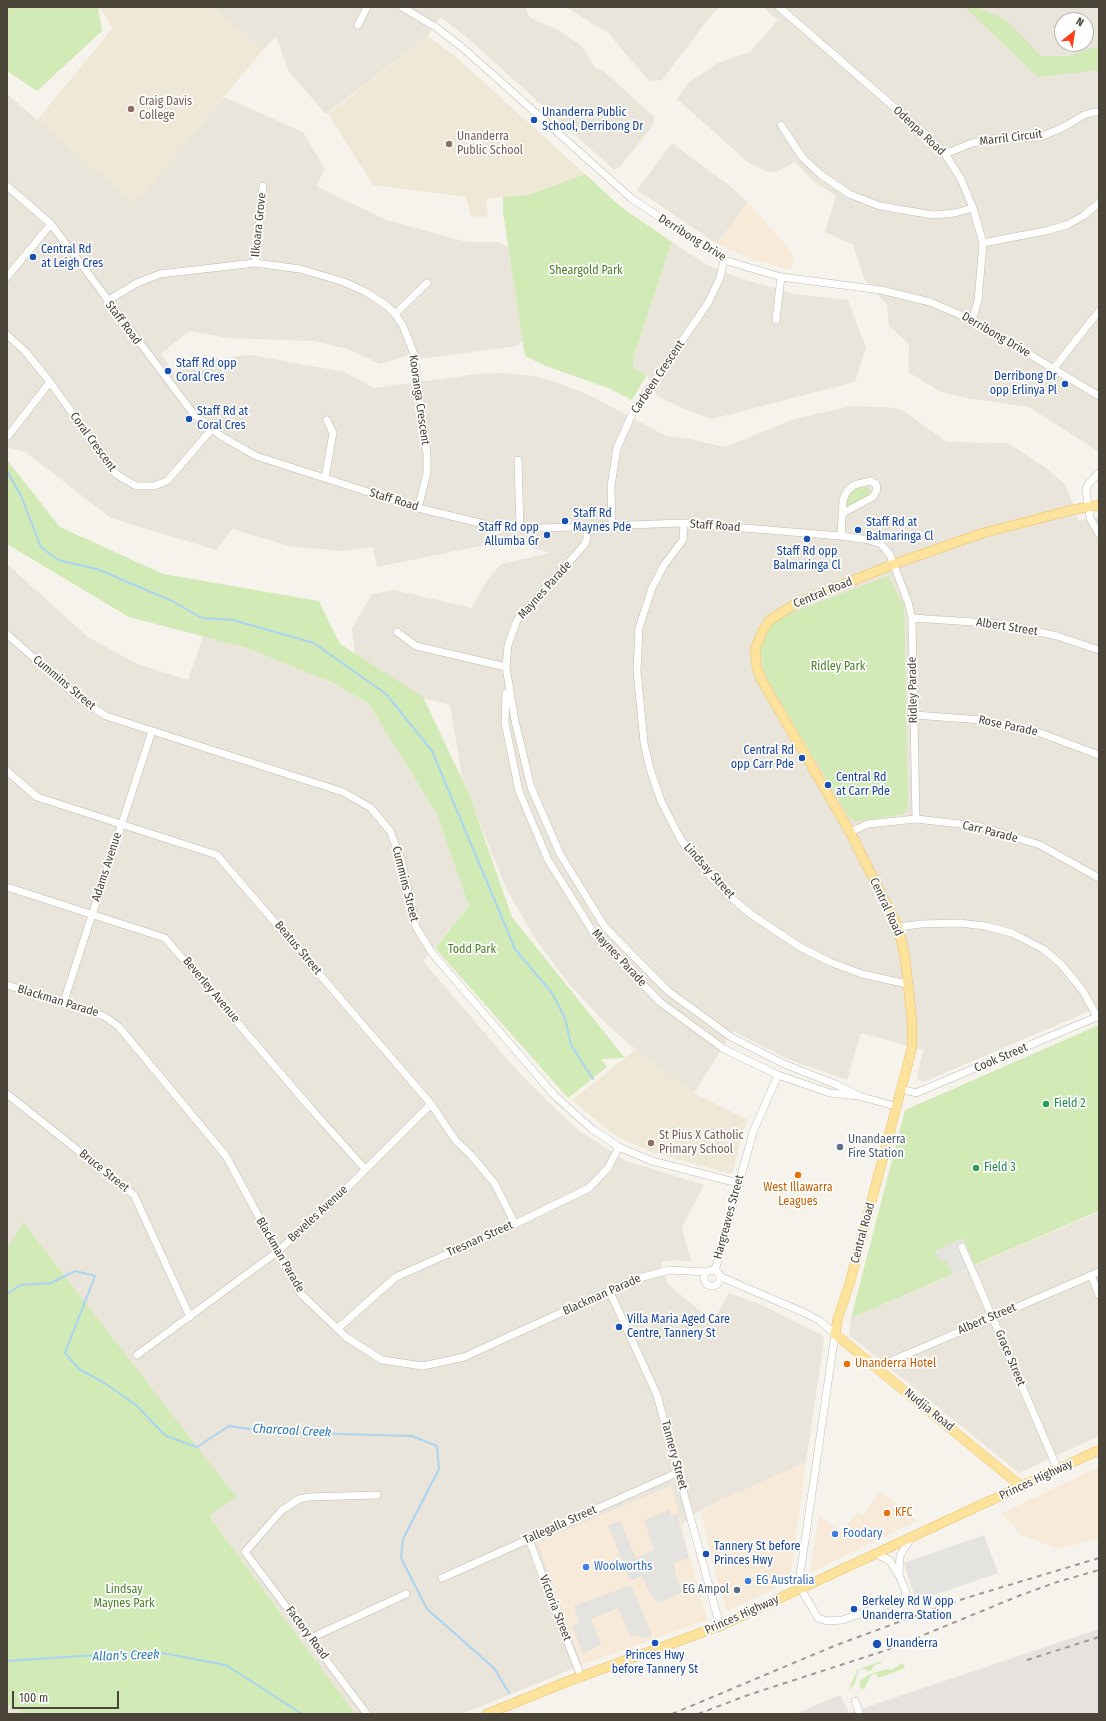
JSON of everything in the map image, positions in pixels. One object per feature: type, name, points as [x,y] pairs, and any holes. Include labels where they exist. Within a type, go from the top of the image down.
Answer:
[{"type":"main road","name":"Central Road","points":[[835,1334],[838,1318],[898,1107],[912,1048],[912,1021],[904,948],[898,928],[850,832],[761,679],[757,668],[755,649],[763,630],[770,620],[778,613],[795,604],[894,564],[983,533],[1088,506],[1099,505]]},
{"type":"main road","name":"Nudjia Road","points":[[835,1334],[1022,1487]]},
{"type":"main road","name":"Princes Highway","points":[[487,1714],[581,1676],[720,1626],[1099,1450]]},
{"type":"street","points":[[358,25],[367,7]]},
{"type":"street","name":"Derribong Drive","points":[[402,7],[437,28],[464,48],[631,198],[724,260],[781,277],[905,295],[930,302],[972,320],[1099,396]]},
{"type":"street","name":"Odenpa Road","points":[[779,7],[925,134],[945,154],[961,179],[973,208],[983,244],[978,302],[972,320]]},
{"type":"street","name":"Marril Circuit","points":[[945,154],[972,143],[992,139],[1040,137],[1062,128],[1084,115],[1099,112]]},
{"type":"street","points":[[781,125],[802,157],[820,174],[849,194],[880,206],[933,215],[955,213],[973,208]]},
{"type":"street","name":"Staff Road","points":[[7,186],[51,224],[181,400],[211,430],[232,444],[256,456],[418,508],[462,520],[520,528],[684,523],[841,536],[869,540],[881,544],[888,551],[894,564]]},
{"type":"street","name":"Ilkoara Grove","points":[[255,263],[263,186]]},
{"type":"street","points":[[983,244],[1046,231],[1067,225],[1083,216],[1099,203]]},
{"type":"street","points":[[7,277],[51,224]]},
{"type":"street","name":"Carbeen Crescent","points":[[612,525],[611,486],[617,448],[633,412],[708,303],[720,278],[724,260]]},
{"type":"street","name":"Kooranga Crescent","points":[[107,301],[137,283],[160,274],[255,263],[300,270],[344,282],[366,292],[386,304],[395,314],[409,338],[414,354],[427,455],[427,473],[418,508]]},
{"type":"street","points":[[776,320],[781,277]]},
{"type":"street","points":[[395,314],[427,283]]},
{"type":"street","points":[[1054,368],[1099,311]]},
{"type":"street","name":"Coral Crescent","points":[[7,335],[25,351],[50,382],[116,474],[136,486],[154,486],[167,481],[211,430]]},
{"type":"street","points":[[8,436],[50,382]]},
{"type":"street","points":[[325,478],[333,433],[327,420]]},
{"type":"street","points":[[518,460],[520,528]]},
{"type":"street","points":[[1099,473],[1088,484],[1086,489],[1092,523],[1099,534]]},
{"type":"street","points":[[841,536],[843,500],[850,488],[870,481],[876,484],[877,490],[873,497],[843,513]]},
{"type":"street","name":"Lindsay Street","points":[[684,523],[683,540],[664,565],[652,588],[644,609],[638,635],[637,671],[644,743],[650,769],[661,801],[681,840],[706,872],[728,895],[758,920],[800,948],[830,962],[862,974],[907,984]]},
{"type":"street","name":"Maynes Parade","points":[[587,527],[587,538],[585,544],[517,620],[508,645],[505,723],[519,791],[548,860],[595,935],[660,1002],[724,1049],[778,1075],[830,1093],[859,1096],[898,1107]]},
{"type":"street","name":"Ridley Parade","points":[[894,564],[908,602],[912,618],[916,819]]},
{"type":"street","name":"Albert Street","points":[[912,618],[1003,624],[1057,636],[1099,650]]},
{"type":"street","points":[[398,632],[416,646],[506,667]]},
{"type":"street","name":"Cummins Street","points":[[7,634],[81,700],[106,716],[343,792],[371,808],[390,831],[401,860],[416,927],[432,953],[554,1095],[592,1129],[619,1147],[652,1161],[738,1183]]},
{"type":"street","name":"Maynes Parade","points":[[507,680],[531,787],[560,854],[605,926],[668,991],[731,1037],[784,1064],[835,1084],[859,1096]]},
{"type":"street","name":"Rose Parade","points":[[914,715],[982,720],[1035,731],[1099,755]]},
{"type":"street","name":"Adams Avenue","points":[[63,1004],[152,731]]},
{"type":"street","name":"Beatus Street","points":[[7,771],[33,795],[218,855],[430,1104],[456,1141],[471,1155],[495,1184],[515,1224]]},
{"type":"street","name":"Carr Parade","points":[[850,832],[868,824],[916,819],[978,826],[1040,845],[1099,878]]},
{"type":"street","name":"Beverley Avenue","points":[[7,886],[165,938],[313,1111],[365,1169]]},
{"type":"street","points":[[898,928],[921,924],[959,923],[985,926],[1012,933],[1043,949],[1060,964],[1083,991],[1098,1016]]},
{"type":"street","name":"Blackman Parade","points":[[7,985],[104,1016],[119,1027],[226,1156],[300,1293],[346,1337],[382,1360],[427,1366],[464,1357],[609,1290],[643,1276],[670,1270],[711,1271]]},
{"type":"street","name":"Cook Street","points":[[902,1089],[916,1093],[1098,1016]]},
{"type":"street","name":"Hargreaves Street","points":[[704,1279],[711,1271],[752,1132],[778,1075]]},
{"type":"street","name":"Bruce Street","points":[[7,1094],[134,1195],[190,1317]]},
{"type":"street","name":"Beveles Avenue","points":[[137,1355],[277,1252],[335,1200],[430,1104]]},
{"type":"street","name":"Tresnan Street","points":[[337,1329],[392,1280],[515,1224],[589,1188],[608,1168],[619,1147]]},
{"type":"street","name":"Grace Street","points":[[962,1247],[1058,1470]]},
{"type":"street","name":"Blackman Parade","points":[[687,1271],[704,1279],[709,1286],[713,1287],[720,1280]]},
{"type":"street","points":[[711,1271],[720,1280],[805,1312],[835,1334]]},
{"type":"street","name":"Albert Street","points":[[875,1368],[1099,1272]]},
{"type":"street","points":[[1091,1276],[1099,1295]]},
{"type":"street","name":"Tannery Street","points":[[609,1290],[657,1396],[720,1626]]},
{"type":"street","name":"Central Road","points":[[801,1589],[800,1575],[835,1334]]},
{"type":"street","name":"Tallegalla Street","points":[[442,1578],[678,1471]]},
{"type":"street","name":"Factory Road","points":[[367,1714],[245,1552],[282,1510],[299,1499],[309,1497],[377,1495]]},
{"type":"street","points":[[900,1575],[900,1556],[910,1538]]},
{"type":"street","name":"Victoria Street","points":[[529,1539],[559,1622],[581,1676]]},
{"type":"street","points":[[801,1589],[818,1618],[822,1621],[834,1621],[852,1617],[904,1599],[906,1592],[900,1575],[889,1560],[876,1554]]},
{"type":"street","points":[[311,1638],[406,1594]]},
{"type":"street","points":[[855,1701],[860,1714]]},
{"type":"shaded area","name":"Craig Davis College","points":[[99,7],[211,7],[263,50],[140,197],[133,201],[37,120],[113,28]]},
{"type":"shaded area","points":[[211,7],[525,7],[530,18],[556,29],[582,46],[594,67],[606,73],[654,117],[653,125],[619,168],[613,169],[464,35],[440,17],[428,36],[326,114],[289,72],[276,36],[263,50]]},
{"type":"shaded area","points":[[566,7],[720,7],[713,13],[662,80],[649,81],[608,33]]},
{"type":"shaded area","points":[[763,7],[1099,7],[1099,452],[1029,407],[966,398],[941,392],[908,372],[909,344],[889,326],[887,305],[864,279],[853,245],[825,232],[836,196],[813,181],[795,162],[777,172],[768,172],[749,163],[677,99],[688,83],[718,63],[750,52],[778,20]]},
{"type":"shaded area","name":"Unanderra Public School","points":[[428,36],[456,57],[585,174],[528,195],[486,199],[488,217],[471,217],[466,197],[373,185],[328,114]]},
{"type":"shaded area","points":[[7,94],[133,201],[140,197],[224,97],[303,132],[325,169],[316,186],[386,220],[467,242],[499,242],[509,248],[523,341],[518,346],[426,358],[405,356],[380,364],[348,349],[314,341],[229,338],[189,331],[161,354],[174,373],[213,359],[250,355],[345,372],[374,388],[478,374],[505,373],[533,376],[553,381],[591,396],[666,436],[685,438],[725,447],[794,419],[852,406],[896,408],[904,411],[947,442],[1008,443],[1046,468],[1065,484],[1079,520],[1099,517],[1099,1007],[924,1082],[917,1079],[923,1050],[861,1033],[847,1080],[787,1059],[733,1031],[694,1093],[652,1063],[608,1026],[570,985],[536,940],[506,888],[463,782],[450,705],[402,693],[379,681],[355,653],[352,628],[372,594],[394,590],[472,608],[487,580],[501,564],[550,553],[509,540],[377,567],[373,547],[345,551],[293,547],[232,529],[216,550],[111,518],[25,452],[7,447]]},
{"type":"shaded area","points":[[672,143],[730,186],[748,202],[717,244],[637,190]]},
{"type":"shaded area","points":[[748,202],[786,245],[794,257],[791,270],[753,260],[717,244]]},
{"type":"shaded area","points":[[672,242],[707,265],[736,277],[795,294],[848,300],[866,348],[855,382],[712,419],[684,409],[657,396],[647,375],[633,367],[633,359]]},
{"type":"shaded area","points":[[7,564],[88,637],[135,663],[188,680],[203,636],[247,648],[333,683],[368,703],[437,814],[469,906],[423,961],[520,1074],[578,1130],[626,1161],[704,1185],[682,1227],[691,1262],[676,1260],[661,1262],[667,1283],[713,1322],[729,1293],[762,1305],[822,1335],[824,1340],[806,1462],[700,1510],[681,1525],[671,1486],[538,1542],[582,1665],[462,1714],[355,1714],[209,1516],[235,1497],[23,1222],[7,1249]]},
{"type":"shaded area","points":[[636,1049],[652,1063],[694,1093],[748,1120],[743,1131],[731,1174],[655,1153],[626,1141],[610,1132],[572,1100]]},
{"type":"shaded area","points":[[1099,1212],[1099,1436],[1019,1473],[849,1335],[851,1318]]},
{"type":"shaded area","points":[[963,1238],[974,1264],[952,1274],[946,1260],[940,1262],[935,1251]]},
{"type":"shaded area","points":[[806,1462],[791,1572],[787,1578],[774,1583],[776,1588],[727,1611],[715,1572],[700,1510]]},
{"type":"shaded area","points":[[1099,1467],[1099,1538],[1058,1549],[1021,1535],[1002,1513]]},
{"type":"shaded area","points":[[671,1486],[707,1620],[582,1665],[537,1542]]},
{"type":"shaded area","points":[[880,1491],[917,1521],[812,1572],[810,1571],[819,1515],[842,1532],[858,1511],[863,1515]]},
{"type":"shaded area","points":[[669,1510],[671,1516],[677,1514],[689,1558],[674,1563],[676,1575],[683,1592],[658,1603],[650,1593],[642,1576],[630,1581],[608,1525],[620,1521],[636,1558],[654,1550],[644,1520]]},
{"type":"shaded area","points":[[984,1535],[998,1573],[916,1601],[904,1563]]},
{"type":"shaded area","points":[[631,1585],[652,1635],[646,1638],[636,1635],[631,1637],[618,1608],[591,1619],[601,1645],[583,1653],[572,1626],[579,1624],[574,1606]]},
{"type":"shaded area","points":[[1099,1629],[1099,1714],[795,1714],[840,1695],[849,1713]]},
{"type":"shaded area","points":[[7,1705],[26,1714],[7,1714]]},
{"type":"green space","points":[[7,7],[98,7],[102,31],[37,91],[7,71]]},
{"type":"green space","points":[[965,7],[977,7],[1006,20],[1041,56],[1069,56],[1081,52],[1094,52],[1094,48],[1099,46],[1099,70],[1038,77]]},
{"type":"green space","name":"Sheargold Park","points":[[585,174],[621,207],[672,242],[633,359],[633,367],[647,375],[632,400],[608,388],[546,366],[525,356],[503,212],[503,197],[528,195]]},
{"type":"green space","name":"Todd Park","points":[[7,460],[60,527],[163,574],[319,601],[340,644],[423,697],[469,794],[512,917],[625,1058],[601,1059],[607,1067],[568,1098],[435,948],[469,906],[437,814],[368,703],[333,683],[247,648],[129,617],[7,544]]},
{"type":"green space","points":[[863,486],[868,487],[870,492],[864,498],[846,507],[846,499],[853,490]]},
{"type":"green space","name":"Ridley Park","points":[[888,576],[904,606],[908,808],[903,814],[856,822],[849,817],[766,677],[760,650],[772,624],[791,613]]},
{"type":"green space","points":[[1099,1025],[1099,1211],[851,1318],[905,1110]]},
{"type":"green space","name":"Lindsay Maynes Park","points":[[23,1222],[236,1497],[209,1516],[355,1714],[26,1714],[7,1705],[7,1249]]},
{"type":"green space","points":[[881,1661],[881,1663],[875,1665],[870,1671],[862,1669],[858,1670],[855,1683],[848,1691],[857,1670]]},
{"type":"green space","points":[[903,1663],[905,1668],[878,1678],[876,1673],[871,1675],[865,1689],[860,1688],[860,1681],[870,1674],[886,1669],[891,1670]]},
{"type":"waterway","points":[[7,471],[21,496],[41,547],[58,560],[97,569],[170,600],[202,618],[233,620],[314,643],[386,694],[432,751],[515,949],[552,993],[565,1018],[571,1045],[593,1079]]},
{"type":"waterway","name":"Charcoal Creek","points":[[7,1294],[21,1285],[51,1283],[75,1271],[95,1276],[65,1353],[79,1369],[103,1382],[136,1405],[166,1436],[197,1447],[229,1426],[270,1432],[412,1436],[437,1446],[439,1469],[403,1539],[401,1558],[427,1609],[494,1668],[509,1693]]},
{"type":"waterway","name":"Allan's Creek","points":[[7,1661],[80,1656],[162,1653],[226,1665],[302,1714]]},
{"type":"railway","points":[[672,1714],[834,1646],[923,1613],[966,1598],[1099,1558]]},
{"type":"railway","points":[[698,1714],[748,1695],[887,1650],[1021,1595],[1057,1582],[1099,1570]]},
{"type":"railway","points":[[1027,1660],[1099,1637]]},
{"type":"place","name":"Craig Davis College","points":[[131,109]]},
{"type":"place","name":"Unanderra Public School, Derribong Dr","points":[[534,120]]},
{"type":"place","name":"Unanderra Public School","points":[[449,144]]},
{"type":"place","name":"Central Rd at Leigh Cres","points":[[33,257]]},
{"type":"place","name":"Staff Rd opp Coral Cres","points":[[168,371]]},
{"type":"place","name":"Derribong Dr opp Erlinya Pl","points":[[1065,384]]},
{"type":"place","name":"Staff Rd at Coral Cres","points":[[189,419]]},
{"type":"place","name":"Staff Rd Maynes Pde","points":[[565,521]]},
{"type":"place","name":"Staff Rd at Balmaringa Cl","points":[[858,530]]},
{"type":"place","name":"Staff Rd opp Allumba Gr","points":[[547,535]]},
{"type":"place","name":"Staff Rd opp Balmaringa Cl","points":[[807,539]]},
{"type":"place","name":"Central Rd opp Carr Pde","points":[[802,758]]},
{"type":"place","name":"Central Rd at Carr Pde","points":[[828,785]]},
{"type":"place","name":"Field 2","points":[[1046,1104]]},
{"type":"place","name":"St Pius X Catholic Primary School","points":[[651,1143]]},
{"type":"place","name":"Unandaerra Fire Station","points":[[840,1147]]},
{"type":"place","name":"Field 3","points":[[976,1168]]},
{"type":"place","name":"West Illawarra Leagues","points":[[798,1175]]},
{"type":"place","name":"Villa Maria Aged Care Centre, Tannery St","points":[[619,1327]]},
{"type":"place","name":"Unanderra Hotel","points":[[847,1364]]},
{"type":"place","name":"KFC","points":[[887,1513]]},
{"type":"place","name":"Foodary","points":[[835,1534]]},
{"type":"place","name":"Tannery St before Princes Hwy","points":[[706,1554]]},
{"type":"place","name":"Woolworths","points":[[586,1567]]},
{"type":"place","name":"EG Australia","points":[[748,1581]]},
{"type":"place","name":"EG Ampol","points":[[737,1590]]},
{"type":"place","name":"Berkeley Rd W opp Unanderra Station","points":[[854,1609]]},
{"type":"place","name":"Princes Hwy before Tannery St","points":[[655,1643]]},
{"type":"place","name":"Unanderra","points":[[877,1644]]}]
